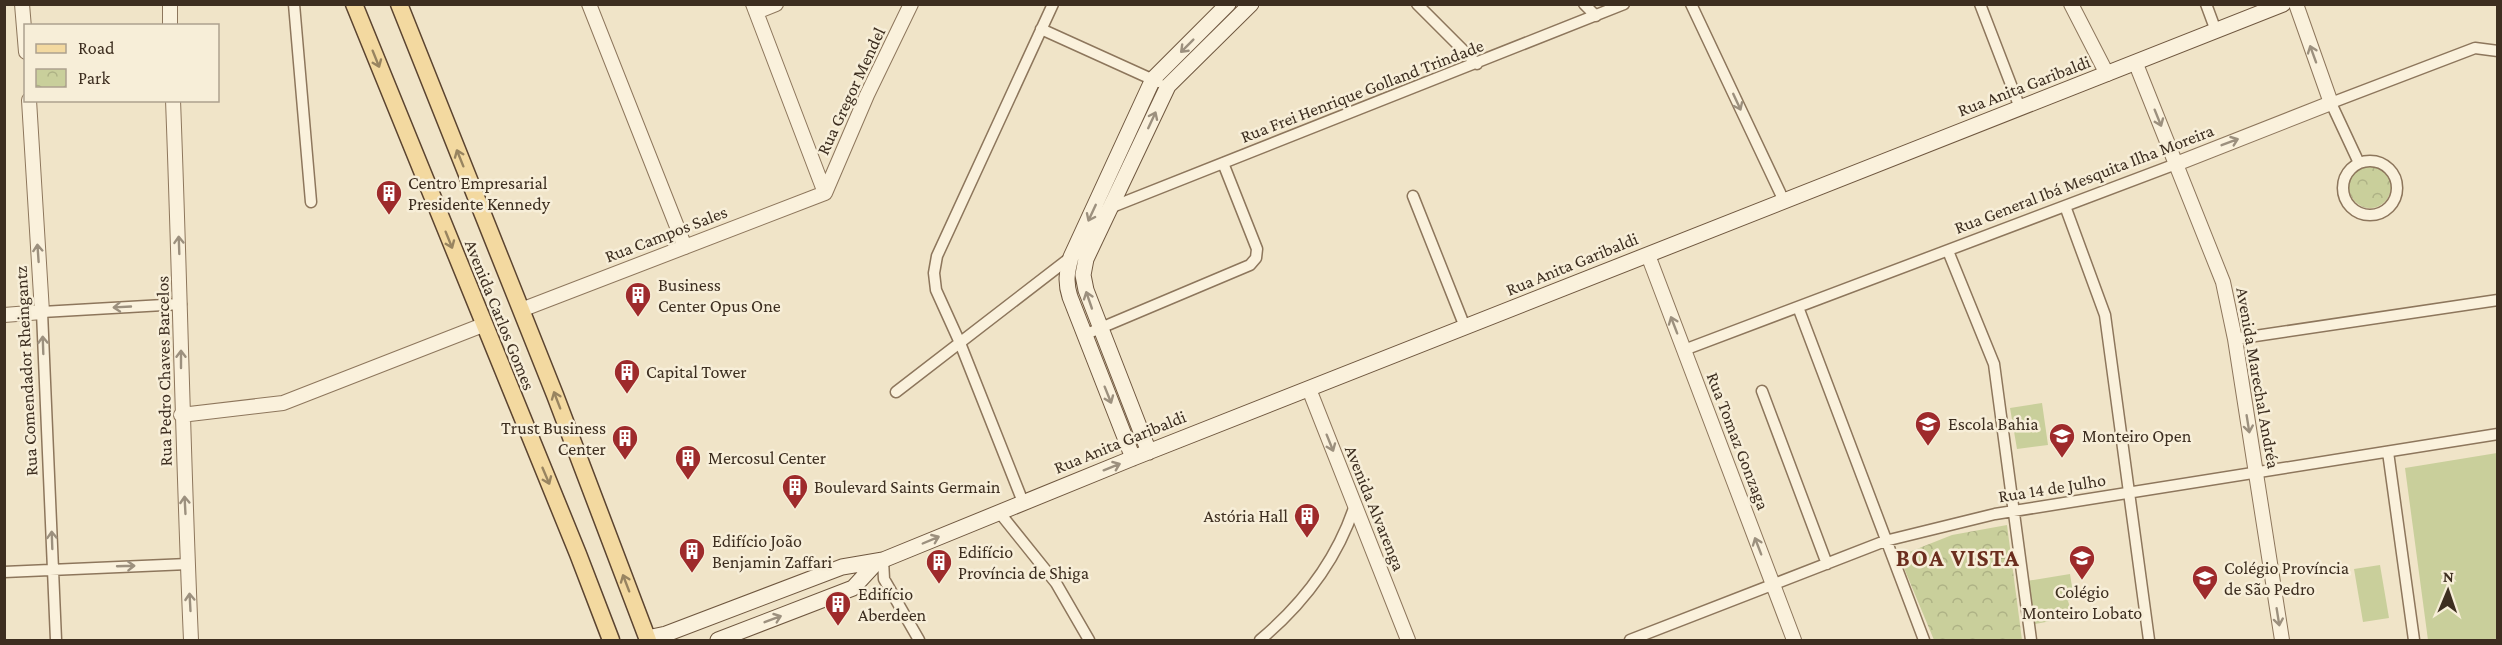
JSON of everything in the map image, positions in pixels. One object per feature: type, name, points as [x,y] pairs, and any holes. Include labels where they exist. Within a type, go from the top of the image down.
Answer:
[{"type":"main road","name":"Avenida Carlos Gomes","points":[[354,4],[611,640]]},
{"type":"main road","name":"Avenida Carlos Gomes","points":[[399,4],[521,310],[647,639]]},
{"type":"main road","points":[[1133,458],[1066,284],[1071,257],[1153,79],[1228,4]]},
{"type":"main road","points":[[1149,452],[1099,329],[1086,290],[1083,275],[1086,260],[1168,86],[1251,4]]},
{"type":"main road","name":"Rua Anita Garibaldi","points":[[647,639],[666,634],[842,567],[880,561],[1133,458],[2136,64],[2283,4]]},
{"type":"main road","points":[[668,640],[880,561]]},
{"type":"main road","name":"Rua Anita Garibaldi","points":[[718,640],[854,588],[880,561]]},
{"type":"street","points":[[22,4],[24,28]]},
{"type":"street","points":[[170,4],[170,24]]},
{"type":"street","points":[[294,4],[311,202]]},
{"type":"street","points":[[589,4],[685,247]]},
{"type":"street","points":[[776,4],[755,8],[825,193]]},
{"type":"street","name":"Rua Gregor Mendel","points":[[825,193],[867,95],[911,4]]},
{"type":"street","points":[[1023,502],[960,343],[936,290],[934,273],[937,256],[1053,4]]},
{"type":"street","points":[[1417,4],[1477,64]]},
{"type":"street","points":[[1584,4],[1596,16]]},
{"type":"street","name":"Rua Frei Henrique Golland Trindade","points":[[1112,207],[1624,4]]},
{"type":"street","points":[[1691,4],[1784,201]]},
{"type":"street","points":[[1980,4],[2020,108]]},
{"type":"street","points":[[2071,4],[2107,74]]},
{"type":"street","points":[[2206,4],[2216,31]]},
{"type":"street","points":[[2296,4],[2331,103],[2359,163]]},
{"type":"street","points":[[1041,29],[1168,86]]},
{"type":"street","name":"Rua General Ibá Mesquita Ilha Moreira","points":[[1684,350],[2475,48],[2498,51]]},
{"type":"street","name":"Avenida Marechal Andréa","points":[[2136,64],[2223,282],[2235,339],[2282,640]]},
{"type":"street","name":"Rua Comendador Rheingantz","points":[[28,102],[42,312],[56,640]]},
{"type":"street","name":"Rua Pedro Chaves Barcelos","points":[[173,102],[191,640]]},
{"type":"street","points":[[2367,161],[2384,164],[2395,177],[2397,185],[2393,201],[2380,212],[2364,214],[2349,206],[2345,198],[2343,190],[2346,174],[2359,163],[2367,161]]},
{"type":"street","points":[[1084,335],[1250,265],[1256,258],[1257,249],[1223,163]]},
{"type":"street","name":"Rua Campos Sales","points":[[521,310],[825,193]]},
{"type":"street","points":[[1413,196],[1465,327]]},
{"type":"street","points":[[2065,206],[2104,315],[2149,640]]},
{"type":"street","points":[[1948,251],[1994,364],[2031,640]]},
{"type":"street","name":"Rua Tomaz Gonzaga","points":[[1648,255],[1794,640]]},
{"type":"street","points":[[896,392],[1071,257]]},
{"type":"street","points":[[2235,339],[2498,300]]},
{"type":"street","points":[[4,315],[181,304]]},
{"type":"street","points":[[1798,307],[1924,640]]},
{"type":"street","points":[[182,415],[283,403],[483,325]]},
{"type":"street","name":"Avenida Alvarenga","points":[[1309,389],[1408,640]]},
{"type":"street","points":[[1762,391],[1827,564]]},
{"type":"street","name":"Rua 14 de Julho","points":[[1630,640],[1885,542],[2015,511],[2498,434]]},
{"type":"street","points":[[2388,452],[2414,640]]},
{"type":"street","points":[[1260,640],[1288,616],[1326,568],[1346,533],[1355,506]]},
{"type":"street","points":[[999,512],[1056,583],[1089,640]]},
{"type":"street","points":[[880,561],[884,579],[919,640]]},
{"type":"street","points":[[4,572],[188,564]]},
{"type":"green space","points":[[2370,166],[2385,172],[2391,187],[2385,202],[2370,208],[2355,202],[2349,187],[2355,172]]},
{"type":"green space","points":[[2042,403],[2048,445],[2017,449],[2010,408]]},
{"type":"green space","points":[[2497,453],[2497,640],[2428,640],[2405,468]]},
{"type":"green space","points":[[2007,525],[2022,640],[1934,640],[1899,556],[1952,535]]},
{"type":"green space","points":[[2380,565],[2389,618],[2363,622],[2354,569]]},
{"type":"green space","points":[[2070,574],[2074,599],[2068,601],[2073,617],[2035,624],[2027,581]]},
{"type":"place","name":"Centro Empresarial Presidente Kennedy","points":[[389,216]]},
{"type":"place","name":"Business Center Opus One","points":[[638,318]]},
{"type":"place","name":"Capital Tower","points":[[627,395]]},
{"type":"place","name":"Escola Bahia","points":[[1928,447]]},
{"type":"place","name":"Monteiro Open","points":[[2062,459]]},
{"type":"place","name":"Trust Business Center","points":[[625,461]]},
{"type":"place","name":"Mercosul Center","points":[[688,481]]},
{"type":"place","name":"Boulevard Saints Germain","points":[[795,510]]},
{"type":"place","name":"Astória Hall","points":[[1307,539]]},
{"type":"place","name":"Edifício João Benjamin Zaffari","points":[[692,574]]},
{"type":"place","name":"Colégio Monteiro Lobato","points":[[2082,581]]},
{"type":"place","name":"Edifício Província de Shiga","points":[[939,585]]},
{"type":"place","name":"Colégio Província de São Pedro","points":[[2205,601]]},
{"type":"place","name":"Edifício Aberdeen","points":[[838,627]]},
{"type":"district","name":"BOA VISTA","points":[[1958,557]]}]
